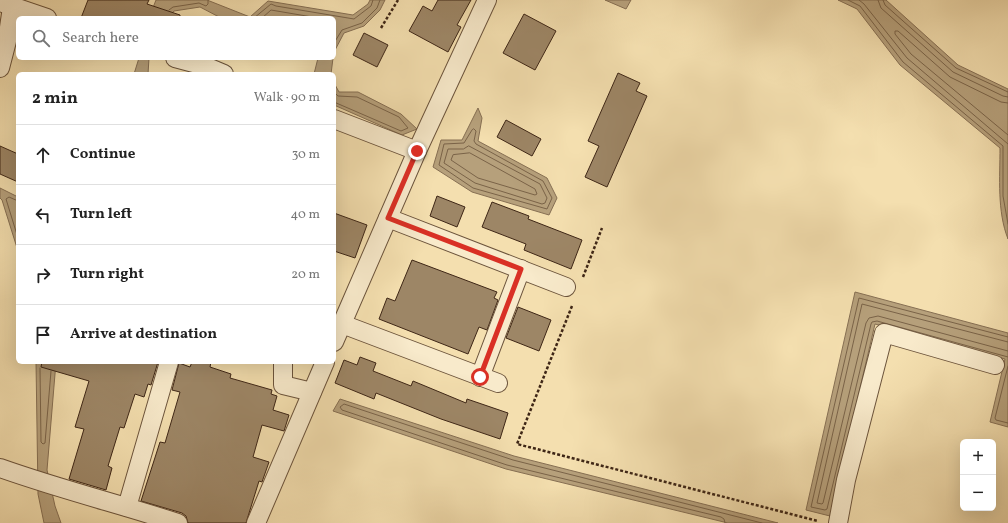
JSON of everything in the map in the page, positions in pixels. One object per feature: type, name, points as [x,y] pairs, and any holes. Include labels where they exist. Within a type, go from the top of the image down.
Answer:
[{"type":"street","points":[[336,338],[417,151],[487,0]]},
{"type":"street","points":[[0,68],[7,41],[6,4],[41,16]]},
{"type":"street","points":[[183,60],[219,72]]},
{"type":"street","points":[[336,120],[417,151]]},
{"type":"street","points":[[388,218],[521,269],[570,294]]},
{"type":"street","points":[[480,377],[521,269]]},
{"type":"street","points":[[342,324],[498,384]]},
{"type":"street","points":[[838,523],[846,480],[884,333],[995,365]]},
{"type":"street","points":[[127,506],[168,364]]},
{"type":"street","points":[[283,364],[283,385],[312,392]]},
{"type":"street","points":[[256,523],[324,364]]},
{"type":"street","points":[[0,468],[30,479],[127,506],[178,523]]},
{"type":"path","points":[[381,28],[398,0]]},
{"type":"path","points":[[582,279],[602,228]]},
{"type":"path","points":[[570,294],[517,444],[824,523]]},
{"type":"water","points":[[156,0],[207,0],[247,16],[217,16],[200,7],[174,11],[170,16],[150,16]]},
{"type":"water","points":[[370,0],[385,0],[380,10],[364,26],[344,33],[336,48],[336,16],[251,16],[268,1],[353,15],[368,4]]},
{"type":"water","points":[[605,0],[631,0],[626,9]]},
{"type":"water","points":[[838,0],[886,0],[958,65],[1008,89],[1008,239],[1004,228],[1001,206],[1000,148],[900,65],[857,9]]},
{"type":"water","points":[[138,60],[149,60],[148,72],[135,72]]},
{"type":"water","points":[[318,60],[333,60],[331,72],[314,72]]},
{"type":"water","points":[[336,87],[339,92],[358,92],[401,114],[417,129],[402,135],[336,106]]},
{"type":"water","points":[[478,108],[482,118],[478,141],[547,178],[557,198],[549,215],[472,192],[433,167],[441,140],[462,140]]},
{"type":"water","points":[[0,188],[16,196],[16,245],[2,200],[0,198]]},
{"type":"water","points":[[855,292],[1008,333],[1008,427],[990,422],[1005,359],[875,324],[830,516],[806,510]]},
{"type":"water","points":[[36,364],[56,364],[47,470],[55,506],[61,523],[44,523],[38,494]]},
{"type":"water","points":[[340,399],[514,456],[778,523],[728,523],[506,469],[333,411]]},
{"type":"building","points":[[88,0],[149,0],[147,4],[180,15],[180,16],[82,16]]},
{"type":"building","points":[[438,0],[471,0],[457,25],[461,27],[448,52],[409,31],[423,6],[432,11]]},
{"type":"building","points":[[524,14],[556,31],[535,70],[503,53]]},
{"type":"building","points":[[364,33],[388,45],[377,67],[353,55]]},
{"type":"building","points":[[618,73],[640,83],[636,91],[647,96],[607,187],[585,177],[599,146],[588,141]]},
{"type":"building","points":[[506,120],[541,139],[532,156],[497,137]]},
{"type":"building","points":[[0,146],[16,153],[16,181],[0,174]]},
{"type":"building","points":[[437,196],[465,207],[457,227],[430,216]]},
{"type":"building","points":[[492,202],[529,216],[528,219],[582,240],[571,269],[524,250],[526,244],[482,227]]},
{"type":"building","points":[[336,214],[367,225],[355,258],[336,252]]},
{"type":"building","points":[[412,260],[497,292],[494,298],[498,300],[487,330],[479,327],[468,354],[379,319],[387,298],[395,301]]},
{"type":"building","points":[[518,307],[551,320],[539,351],[506,338]]},
{"type":"building","points":[[360,357],[376,363],[373,371],[411,386],[413,381],[466,403],[467,399],[508,413],[500,439],[441,419],[376,393],[374,399],[335,383],[344,360],[357,365]]},
{"type":"building","points":[[42,364],[157,364],[151,385],[148,384],[144,397],[135,394],[124,428],[120,427],[108,466],[112,468],[106,490],[69,479],[84,429],[75,427],[89,381],[41,367]]},
{"type":"building","points":[[179,364],[190,367],[191,364],[211,364],[210,367],[231,374],[230,378],[272,390],[271,394],[277,396],[273,410],[289,415],[284,431],[262,425],[253,457],[269,462],[262,482],[259,481],[246,523],[188,523],[186,516],[182,513],[141,501],[160,442],[165,443],[180,392],[172,390]]},
{"type":"route","points":[[417,151],[388,218],[521,269],[480,377]]}]
